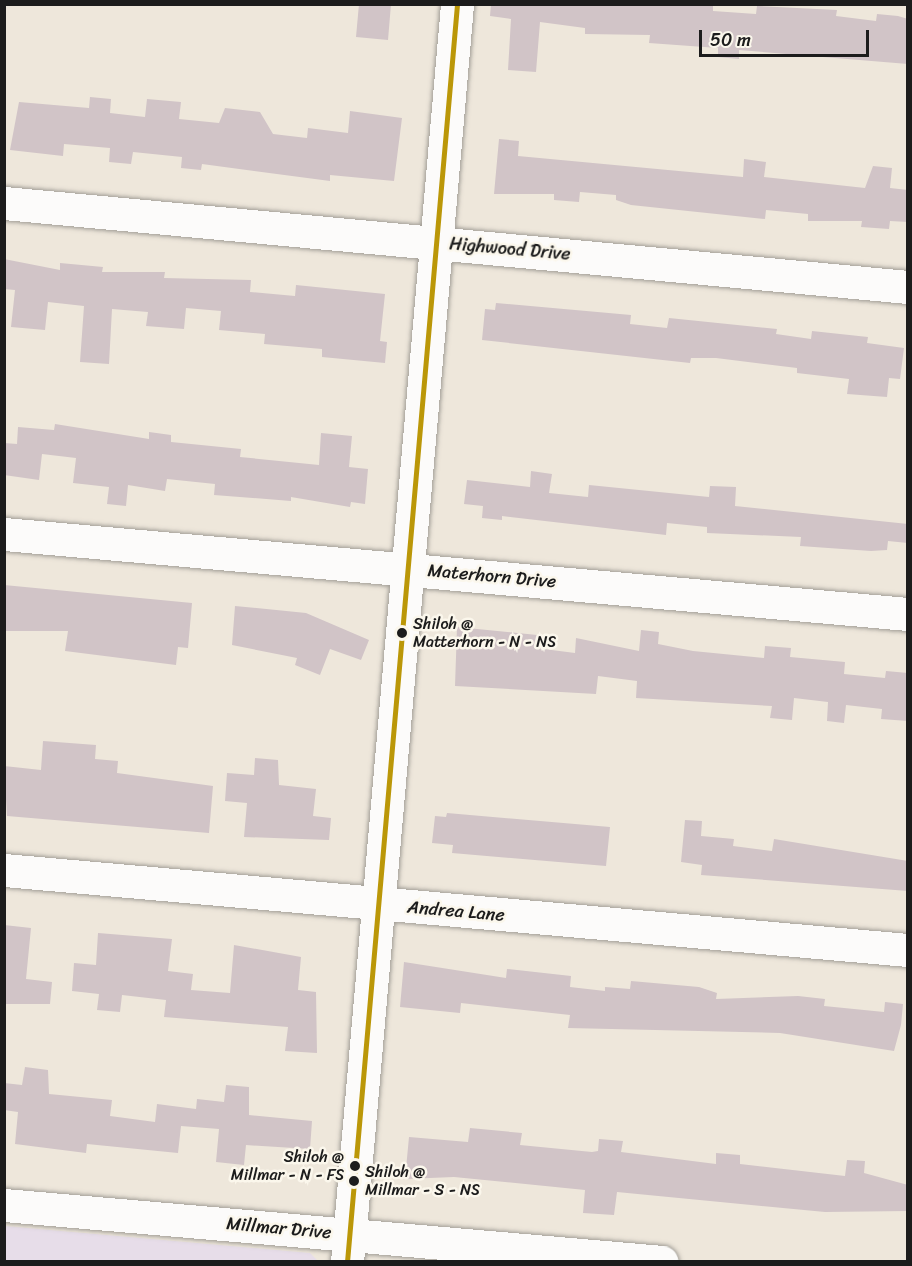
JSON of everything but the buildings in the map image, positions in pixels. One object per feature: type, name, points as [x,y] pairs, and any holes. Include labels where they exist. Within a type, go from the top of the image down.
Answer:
[{"type":"street","points":[[348,1248],[380,904],[457,4]]},
{"type":"street","name":"Highwood Drive","points":[[4,203],[908,287]]},
{"type":"street","name":"Materhorn Drive","points":[[4,534],[908,614]]},
{"type":"street","name":"Andrea Lane","points":[[4,870],[908,950]]},
{"type":"street","name":"Millmar Drive","points":[[4,1205],[348,1248],[662,1262]]},
{"type":"shaded area","points":[[5,1226],[310,1253],[318,1261],[5,1261]]},
{"type":"transit line","points":[[347,1262],[457,4]]},
{"type":"place","name":"Shiloh @ Matterhorn - N - NS","points":[[402,633]]},
{"type":"place","name":"Shiloh @ Millmar - N - FS","points":[[355,1166]]},
{"type":"place","name":"Shiloh @ Millmar - S - NS","points":[[354,1181]]}]
